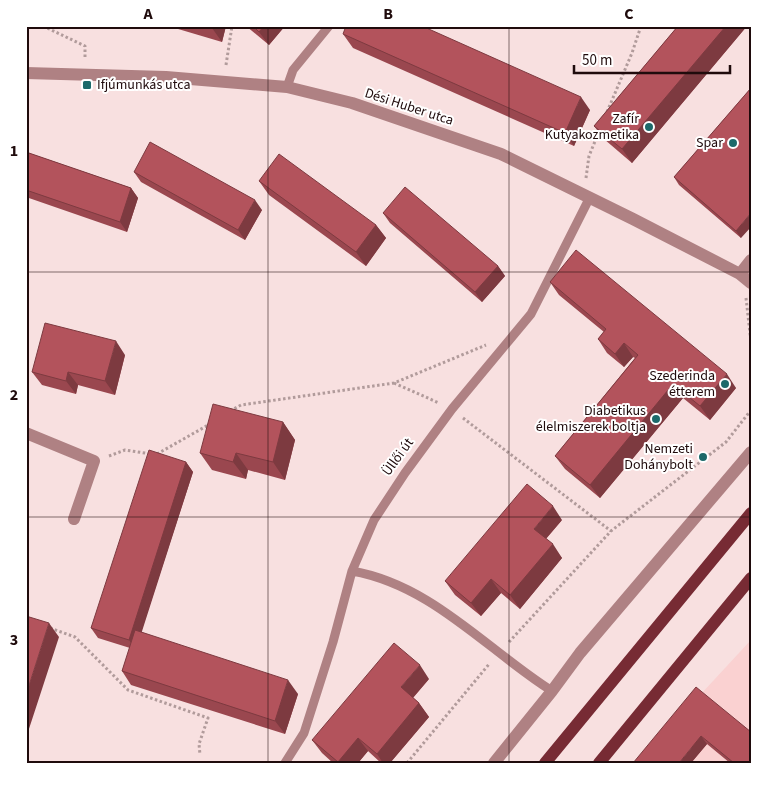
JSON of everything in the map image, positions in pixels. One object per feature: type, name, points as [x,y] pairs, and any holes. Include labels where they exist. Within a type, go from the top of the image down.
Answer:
[{"type":"main road","points":[[545,763],[751,513]]},
{"type":"main road","points":[[599,763],[751,578]]},
{"type":"street","name":"Dési Huber utca","points":[[26,73],[166,77],[287,87],[352,103],[501,154],[740,274],[751,283]]},
{"type":"street","points":[[740,274],[751,260]]},
{"type":"street","points":[[26,434],[94,461],[74,519]]},
{"type":"street","points":[[494,763],[580,654],[751,452]]},
{"type":"lane","points":[[287,87],[293,70],[329,26]]},
{"type":"lane","name":"Üllői út","points":[[285,763],[304,733],[333,642],[352,571],[379,512],[404,473],[452,409],[531,314],[584,195]]},
{"type":"lane","points":[[352,571],[383,579],[437,606],[552,691]]},
{"type":"path","points":[[43,26],[85,46],[85,74]]},
{"type":"path","points":[[223,82],[232,26]]},
{"type":"path","points":[[607,113],[632,53],[640,26]]},
{"type":"path","points":[[584,195],[589,156],[603,122]]},
{"type":"path","points":[[746,298],[751,342]]},
{"type":"path","points":[[224,415],[241,405],[394,383],[490,343]]},
{"type":"path","points":[[394,383],[452,409],[611,531]]},
{"type":"path","points":[[407,763],[500,652],[611,531],[726,442],[751,410]]},
{"type":"path","points":[[94,461],[125,450],[158,454],[216,420]]},
{"type":"path","points":[[43,626],[76,638],[128,690],[208,718],[199,744],[200,755]]},
{"type":"shaded area","points":[[751,640],[751,763],[645,763],[701,694]]},
{"type":"building","points":[[253,26],[264,26],[259,32]]},
{"type":"building","points":[[346,26],[422,26],[581,97],[565,133],[343,34]]},
{"type":"building","points":[[678,26],[726,26],[622,149],[594,126]]},
{"type":"building","name":"Spar","points":[[751,88],[751,213],[736,231],[674,177]]},
{"type":"building","points":[[150,142],[255,200],[238,230],[134,172]]},
{"type":"building","points":[[26,152],[131,188],[120,222],[26,190]]},
{"type":"building","points":[[279,154],[376,225],[356,252],[259,181]]},
{"type":"building","points":[[405,187],[498,266],[475,292],[383,213]]},
{"type":"building","points":[[576,250],[727,374],[700,406],[673,384],[590,485],[555,456],[638,355],[624,343],[615,354],[598,339],[606,329],[550,282]]},
{"type":"building","points":[[45,323],[116,341],[105,381],[68,372],[66,381],[32,372]]},
{"type":"building","points":[[213,404],[283,422],[273,462],[236,453],[233,462],[200,453]]},
{"type":"building","points":[[149,450],[186,462],[129,640],[91,628]]},
{"type":"building","points":[[527,484],[553,506],[534,529],[553,544],[510,595],[491,579],[471,603],[445,581]]},
{"type":"building","points":[[26,616],[49,623],[26,695]]},
{"type":"building","points":[[135,630],[288,680],[275,721],[122,671]]},
{"type":"building","points":[[394,643],[420,665],[401,687],[419,703],[377,754],[358,738],[338,762],[312,740]]},
{"type":"building","points":[[696,687],[751,732],[751,763],[734,763],[701,736],[679,763],[633,763]]},
{"type":"place","name":"Ifjúmunkás utca","points":[[87,85]]},
{"type":"place","name":"Zafír Kutyakozmetika","points":[[649,127]]},
{"type":"place","name":"Spar","points":[[733,143]]},
{"type":"place","name":"Szederinda étterem","points":[[725,384]]},
{"type":"place","name":"Diabetikus élelmiszerek boltja","points":[[656,419]]},
{"type":"place","name":"Nemzeti Dohánybolt","points":[[703,457]]}]
